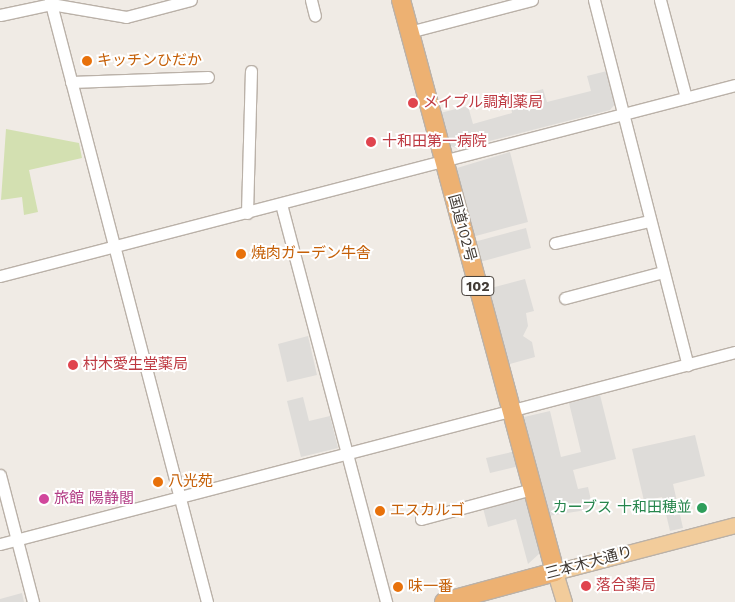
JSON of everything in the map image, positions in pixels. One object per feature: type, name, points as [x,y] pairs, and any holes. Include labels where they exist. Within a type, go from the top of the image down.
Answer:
[{"type":"highway","name":"国道102号","points":[[401,0],[554,572]]},
{"type":"highway","name":"三本木大通り","points":[[444,602],[554,572]]},
{"type":"main road","name":"三本木大通り","points":[[554,572],[735,525]]},
{"type":"main road","points":[[554,572],[564,602]]},
{"type":"street","points":[[0,15],[51,2],[126,17],[191,0]]},
{"type":"street","points":[[311,0],[315,16]]},
{"type":"street","points":[[409,32],[532,0]]},
{"type":"street","points":[[594,0],[624,114],[649,221],[688,365]]},
{"type":"street","points":[[660,0],[686,98]]},
{"type":"street","points":[[51,2],[208,602]]},
{"type":"street","points":[[247,213],[251,71]]},
{"type":"street","points":[[71,82],[208,77]]},
{"type":"street","points":[[0,276],[735,85]]},
{"type":"street","points":[[281,204],[386,602]]},
{"type":"street","points":[[555,243],[649,221]]},
{"type":"street","points":[[565,298],[663,272]]},
{"type":"street","points":[[0,544],[735,352]]},
{"type":"street","points":[[0,475],[33,602]]},
{"type":"street","points":[[421,519],[532,489]]},
{"type":"green space","points":[[6,129],[79,143],[82,158],[29,170],[38,212],[24,215],[22,197],[1,200]]},
{"type":"shaded area","points":[[607,71],[616,103],[610,110],[458,149],[451,146],[440,113],[468,106],[473,124],[512,113],[510,99],[543,89],[547,102],[591,91],[587,76]]},
{"type":"shaded area","points":[[510,152],[528,222],[472,237],[457,168]]},
{"type":"shaded area","points":[[526,228],[531,248],[480,262],[474,242]]},
{"type":"shaded area","points":[[525,279],[534,311],[526,313],[528,326],[523,336],[532,342],[535,357],[506,365],[487,289]]},
{"type":"shaded area","points":[[308,336],[317,375],[287,382],[278,344]]},
{"type":"shaded area","points":[[600,395],[616,459],[573,470],[578,489],[588,487],[593,509],[548,516],[524,417],[550,411],[561,457],[581,452],[569,403]]},
{"type":"shaded area","points":[[303,397],[309,421],[330,416],[338,448],[301,457],[287,401]]},
{"type":"shaded area","points":[[695,435],[705,476],[673,484],[683,528],[670,531],[662,497],[644,501],[632,449]]},
{"type":"shaded area","points":[[516,451],[519,466],[490,473],[486,458]]},
{"type":"shaded area","points":[[524,497],[540,553],[528,564],[516,519],[488,527],[483,508]]},
{"type":"shaded area","points":[[22,593],[24,602],[0,602],[0,599]]},
{"type":"place","name":"キッチンひだか","points":[[87,61]]},
{"type":"place","name":"メイプル調剤薬局","points":[[413,103]]},
{"type":"place","name":"十和田第一病院","points":[[371,142]]},
{"type":"place","name":"焼肉ガーデン牛舎","points":[[241,254]]},
{"type":"place","name":"村木愛生堂薬局","points":[[73,365]]},
{"type":"place","name":"八光苑","points":[[158,482]]},
{"type":"place","name":"旅館 陽静閣","points":[[44,499]]},
{"type":"place","name":"カーブス 十和田穂並","points":[[702,508]]},
{"type":"place","name":"エスカルゴ","points":[[380,511]]},
{"type":"place","name":"落合薬局","points":[[586,586]]},
{"type":"place","name":"味一番","points":[[398,587]]}]
